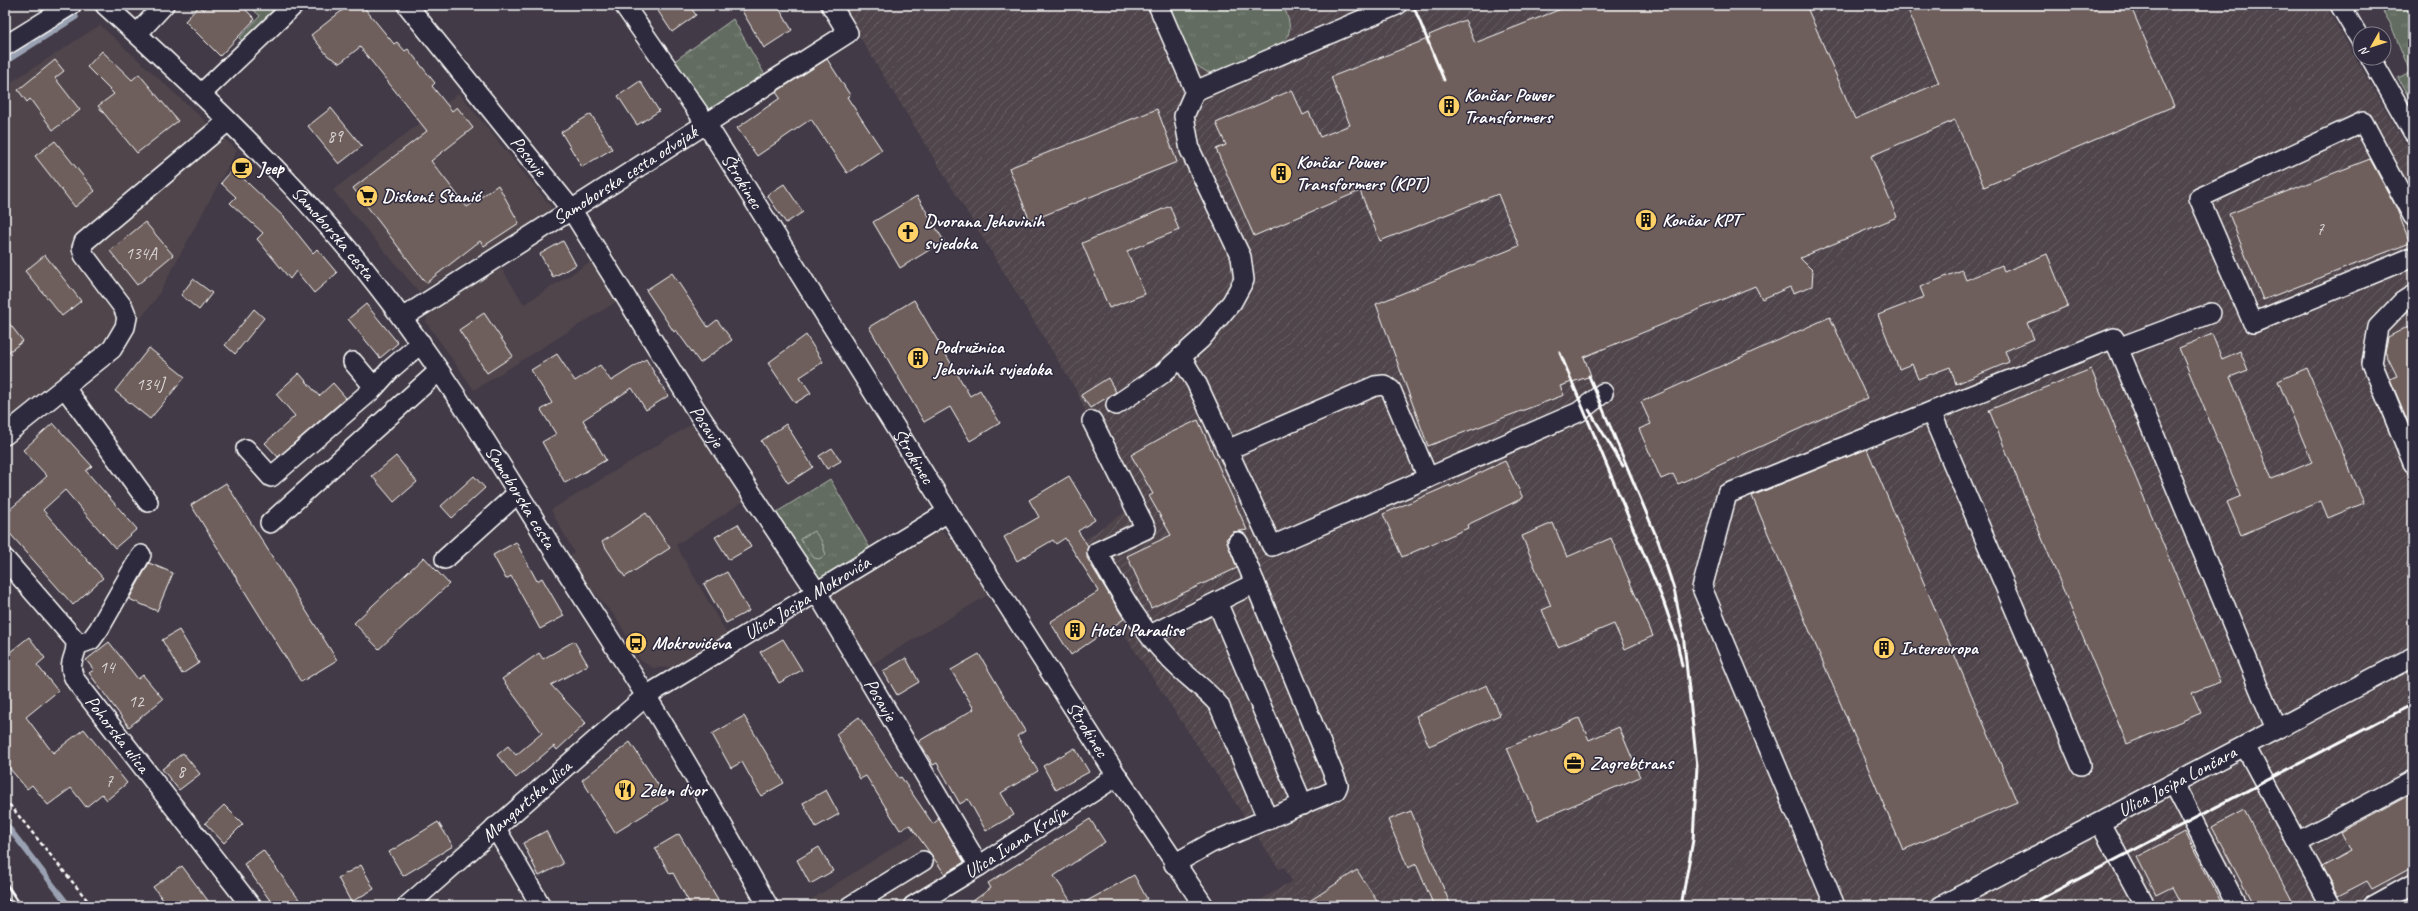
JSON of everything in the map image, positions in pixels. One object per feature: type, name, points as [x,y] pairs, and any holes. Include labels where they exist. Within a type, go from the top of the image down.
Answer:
[{"type":"street","points":[[5,46],[71,5]]},
{"type":"street","name":"Samoborska cesta","points":[[105,5],[202,93],[228,121],[292,184],[353,255],[421,343],[474,420],[618,655],[646,696],[768,906]]},
{"type":"street","points":[[137,34],[164,5]]},
{"type":"street","points":[[202,93],[294,5]]},
{"type":"street","name":"Posavje","points":[[407,5],[571,208],[694,407],[816,591],[979,866]]},
{"type":"street","name":"Štrokinec","points":[[624,5],[707,125],[948,512],[1174,864],[1204,906]]},
{"type":"street","name":"Samoborska cesta odvojak","points":[[402,318],[571,208],[707,125],[848,33],[831,5]]},
{"type":"street","points":[[1158,5],[1195,91]]},
{"type":"street","points":[[1116,405],[1162,374],[1201,339],[1232,302],[1244,280],[1241,257],[1190,150],[1184,116],[1195,91],[1397,5]]},
{"type":"street","points":[[2340,5],[2352,26]]},
{"type":"street","points":[[2376,66],[2413,132]]},
{"type":"street","points":[[5,434],[65,388],[112,349],[125,327],[127,317],[124,307],[84,255],[82,248],[84,242],[228,121]]},
{"type":"street","points":[[2413,216],[2362,122],[2199,198],[2253,323],[2413,256]]},
{"type":"street","points":[[2413,296],[2402,302],[2378,327],[2372,363],[2413,463]]},
{"type":"street","points":[[2118,348],[2211,313]]},
{"type":"street","points":[[1835,906],[1702,588],[1727,494],[2114,338],[2276,729]]},
{"type":"street","points":[[246,449],[271,477],[374,387],[391,369],[421,343]]},
{"type":"street","points":[[1181,357],[1196,382],[1272,546],[1579,412],[1603,393]]},
{"type":"street","points":[[353,362],[374,387]]},
{"type":"street","points":[[270,523],[439,371]]},
{"type":"street","points":[[1227,450],[1375,386],[1384,385],[1391,390],[1428,478]]},
{"type":"street","points":[[65,388],[148,502]]},
{"type":"street","points":[[1931,412],[2081,765]]},
{"type":"street","points":[[1092,421],[1146,530],[1097,552],[1150,635],[1186,676],[1210,694],[1219,706],[1268,820]]},
{"type":"street","points":[[445,558],[518,493]]},
{"type":"street","name":"Ulica Josipa Mokrovića","points":[[646,696],[816,591],[948,512]]},
{"type":"street","points":[[1174,864],[1211,844],[1336,790],[1338,786],[1238,542]]},
{"type":"street","points":[[5,559],[71,634],[77,645],[91,640],[99,629],[141,555]]},
{"type":"street","points":[[1150,635],[1255,583]]},
{"type":"street","points":[[1217,602],[1303,805]]},
{"type":"street","name":"Pohorska ulica","points":[[77,645],[70,666],[76,681],[250,906]]},
{"type":"street","name":"Ulica Josipa Lončara","points":[[1941,906],[2413,657]]},
{"type":"street","name":"Mangartska ulica","points":[[406,906],[646,696]]},
{"type":"street","points":[[2245,746],[2331,906]]},
{"type":"street","name":"Ulica Ivana Kralja","points":[[913,906],[979,866],[1117,776]]},
{"type":"street","points":[[2296,842],[2413,780]]},
{"type":"street","points":[[2174,784],[2237,906]]},
{"type":"street","points":[[2100,823],[2145,906]]},
{"type":"street","points":[[495,827],[541,906]]},
{"type":"street","points":[[850,906],[923,861]]},
{"type":"street","points":[[2373,906],[2413,884]]},
{"type":"path","points":[[5,799],[92,906]]},
{"type":"shaded area","points":[[840,5],[2325,5],[2352,52],[2352,66],[2360,66],[2413,157],[2413,906],[1250,906],[1292,881],[1284,867],[1279,869],[1125,636],[1072,548],[1128,510],[1076,390]]},
{"type":"shaded area","points":[[100,25],[237,150],[156,299],[137,323],[5,433],[5,86]]},
{"type":"shaded area","points":[[459,93],[554,210],[419,292],[333,190]]},
{"type":"shaded area","points":[[592,261],[616,302],[474,390],[426,322],[428,312],[500,266],[524,304]]},
{"type":"shaded area","points":[[695,422],[746,500],[676,545],[727,634],[675,667],[653,668],[640,660],[617,619],[591,589],[569,557],[574,552],[551,510]]},
{"type":"shaded area","points":[[939,529],[957,544],[988,595],[869,666],[826,594]]},
{"type":"shaded area","points":[[940,818],[965,857],[962,863],[946,875],[895,906],[801,906]]},
{"type":"green space","points":[[248,5],[280,5],[244,43],[239,38],[260,16]]},
{"type":"green space","points":[[1167,5],[1283,5],[1288,20],[1289,31],[1284,41],[1267,52],[1216,73],[1207,72],[1193,63]]},
{"type":"green space","points":[[2379,5],[2413,5],[2413,105],[2398,78],[2410,72],[2390,23]]},
{"type":"green space","points":[[733,19],[765,75],[707,113],[669,65]]},
{"type":"green space","points":[[830,479],[870,548],[819,579],[815,577],[772,515]]},
{"type":"green space","points":[[814,531],[821,540],[826,555],[819,559],[814,558],[800,539]]},
{"type":"building","points":[[209,5],[241,5],[255,19],[220,56],[185,21],[199,6],[204,10]]},
{"type":"building","points":[[349,5],[362,5],[394,44],[397,42],[405,51],[408,49],[435,83],[432,86],[452,111],[457,107],[473,128],[431,161],[467,207],[498,185],[519,223],[484,246],[480,241],[426,283],[353,188],[427,131],[360,47],[340,63],[328,56],[311,35]]},
{"type":"building","points":[[654,5],[689,5],[696,15],[672,32]]},
{"type":"building","points":[[751,5],[777,5],[792,30],[764,48],[742,11]]},
{"type":"building","points":[[1571,5],[1806,5],[1855,119],[1939,83],[1906,5],[2130,5],[2174,106],[1984,187],[1955,120],[1871,156],[1897,217],[1800,258],[1813,271],[1812,286],[1793,293],[1790,287],[1762,299],[1755,286],[1584,357],[1591,376],[1560,386],[1564,395],[1428,446],[1376,304],[1519,246],[1498,194],[1380,241],[1360,191],[1254,236],[1216,149],[1226,145],[1216,123],[1292,90],[1303,115],[1309,112],[1320,137],[1350,125],[1331,77],[1430,38],[1429,35],[1465,20],[1475,43]]},
{"type":"building","points":[[102,51],[132,80],[139,74],[178,121],[137,153],[98,106],[114,94],[87,67]]},
{"type":"building","points":[[827,59],[850,95],[847,97],[882,150],[847,173],[811,119],[757,156],[737,128],[780,98],[776,92]]},
{"type":"building","points":[[55,60],[64,71],[55,78],[80,110],[53,130],[30,99],[27,102],[18,90]]},
{"type":"building","points":[[640,81],[659,111],[637,125],[618,96]]},
{"type":"building","points":[[331,108],[362,146],[339,164],[308,126]]},
{"type":"building","points":[[1157,109],[1177,162],[1030,221],[1009,168]]},
{"type":"building","points":[[591,114],[612,149],[582,167],[561,132]]},
{"type":"building","points":[[55,141],[95,191],[75,207],[35,156]]},
{"type":"building","points":[[2370,159],[2396,207],[2410,243],[2263,300],[2229,214]]},
{"type":"building","points":[[233,169],[284,217],[313,253],[317,249],[337,273],[314,293],[296,271],[290,279],[257,239],[263,233],[230,203],[236,197],[221,183]]},
{"type":"building","points":[[784,184],[803,212],[786,223],[767,195]]},
{"type":"building","name":"Dvorana Jehovinih svjedoka","points":[[917,196],[944,241],[900,268],[873,222]]},
{"type":"building","points":[[1170,206],[1179,230],[1127,251],[1145,294],[1109,308],[1082,243]]},
{"type":"building","points":[[145,222],[173,255],[137,285],[110,251]]},
{"type":"building","points":[[563,241],[576,265],[553,277],[540,254]]},
{"type":"building","points":[[2047,254],[2068,306],[2027,323],[2034,339],[2005,351],[2009,362],[1956,384],[1950,367],[1918,379],[1912,364],[1899,369],[1878,315],[1924,297],[1920,287],[1962,270],[1966,280],[2002,265],[2004,272]]},
{"type":"building","points":[[45,255],[81,301],[62,316],[25,271]]},
{"type":"building","points":[[672,273],[708,327],[717,320],[732,340],[700,363],[676,330],[674,332],[646,290]]},
{"type":"building","points":[[193,279],[212,293],[199,310],[181,295]]},
{"type":"building","name":"Podružnica Jehovinih svjedoka","points":[[914,300],[970,396],[980,390],[1000,423],[970,441],[950,407],[924,422],[869,327]]},
{"type":"building","points":[[366,304],[398,343],[380,358],[348,319]]},
{"type":"building","points":[[254,309],[264,318],[235,354],[225,345]]},
{"type":"building","points":[[484,313],[513,356],[487,373],[459,330]]},
{"type":"building","points":[[1830,317],[1867,398],[1678,484],[1673,474],[1661,479],[1639,429],[1651,424],[1641,402]]},
{"type":"building","points":[[5,318],[23,341],[5,355]]},
{"type":"building","points":[[2413,324],[2413,434],[2390,379],[2397,376],[2385,352],[2388,337]]},
{"type":"building","points":[[2212,334],[2222,359],[2240,351],[2248,370],[2230,377],[2272,479],[2312,462],[2278,381],[2307,368],[2364,503],[2328,518],[2321,501],[2241,535],[2227,502],[2241,496],[2179,348]]},
{"type":"building","points":[[806,335],[823,362],[800,377],[811,393],[795,403],[768,363]]},
{"type":"building","points":[[149,348],[185,377],[150,419],[115,391]]},
{"type":"building","points":[[557,354],[575,381],[600,365],[611,381],[646,359],[668,396],[646,410],[632,388],[583,420],[606,460],[565,483],[542,442],[556,434],[541,410],[552,403],[531,370]]},
{"type":"building","points":[[2091,369],[2220,682],[2192,693],[2201,713],[2127,744],[1989,410]]},
{"type":"building","points":[[299,373],[319,396],[333,383],[346,398],[278,457],[265,443],[295,416],[276,394]]},
{"type":"building","points":[[1108,378],[1116,392],[1090,408],[1081,395]]},
{"type":"building","points":[[1198,420],[1247,530],[1233,532],[1226,539],[1237,568],[1151,608],[1127,556],[1171,535],[1149,496],[1153,494],[1131,455],[1170,433]]},
{"type":"building","points":[[53,423],[92,466],[86,471],[137,529],[115,548],[65,490],[43,510],[103,578],[73,605],[5,528],[5,514],[47,476],[23,450]]},
{"type":"building","points":[[786,424],[813,467],[788,483],[761,441]]},
{"type":"building","points":[[832,448],[841,461],[827,469],[819,456]]},
{"type":"building","name":"Intereuropa","points":[[1867,449],[2017,802],[1903,850],[1752,496]]},
{"type":"building","points":[[396,456],[417,482],[394,502],[372,476]]},
{"type":"building","points":[[1505,461],[1523,498],[1467,525],[1468,528],[1402,557],[1383,514],[1450,485],[1450,487]]},
{"type":"building","points":[[474,476],[485,488],[452,518],[441,506]]},
{"type":"building","points":[[1069,476],[1095,520],[1078,531],[1088,546],[1087,558],[1124,619],[1071,655],[1050,622],[1099,591],[1065,538],[1056,544],[1053,540],[1017,561],[1004,537],[1039,517],[1029,500]]},
{"type":"building","points":[[226,483],[337,660],[301,682],[191,505]]},
{"type":"building","points":[[646,513],[670,548],[625,577],[602,542]]},
{"type":"building","points":[[1553,523],[1567,557],[1611,538],[1653,636],[1625,649],[1614,624],[1558,647],[1542,610],[1551,606],[1522,536]]},
{"type":"building","points":[[738,524],[751,547],[729,560],[715,537]]},
{"type":"building","points":[[516,542],[537,581],[542,578],[564,616],[540,629],[511,576],[506,579],[493,555]]},
{"type":"building","points":[[424,557],[449,584],[379,649],[354,623]]},
{"type":"building","points":[[149,563],[173,573],[157,611],[129,599]]},
{"type":"building","points":[[727,572],[749,611],[726,623],[704,584]]},
{"type":"building","points":[[179,630],[199,663],[182,674],[162,640]]},
{"type":"building","points":[[29,637],[45,658],[37,665],[58,691],[26,717],[53,753],[84,729],[127,783],[107,800],[102,794],[86,807],[71,788],[48,805],[32,785],[27,789],[5,763],[5,656]]},
{"type":"building","points":[[783,639],[802,670],[779,683],[760,652]]},
{"type":"building","points":[[574,641],[588,665],[551,685],[586,723],[557,750],[554,746],[516,778],[497,755],[508,746],[516,755],[542,733],[502,679],[539,653],[543,659]]},
{"type":"building","points":[[109,642],[138,679],[143,675],[163,699],[129,727],[89,673],[94,670],[86,660]]},
{"type":"building","points":[[979,654],[1025,731],[1017,736],[1038,771],[1001,793],[1014,815],[986,831],[968,799],[960,804],[937,763],[933,765],[919,741],[974,709],[951,670]]},
{"type":"building","points":[[906,658],[919,682],[897,695],[883,671]]},
{"type":"building","points":[[1487,685],[1500,715],[1429,746],[1416,716]]},
{"type":"building","points":[[744,716],[784,783],[761,796],[742,762],[731,768],[712,734]]},
{"type":"building","points":[[859,717],[899,778],[901,777],[933,824],[939,819],[964,862],[945,874],[910,825],[900,830],[866,776],[860,779],[836,734]]},
{"type":"building","name":"Zagrebtrans","points":[[1579,718],[1589,740],[1619,727],[1640,777],[1538,820],[1507,748]]},
{"type":"building","name":"Zelen dvor","points":[[630,742],[668,800],[615,833],[582,780]]},
{"type":"building","points":[[1075,748],[1089,772],[1056,790],[1043,766]]},
{"type":"building","points":[[183,753],[200,774],[179,790],[162,769]]},
{"type":"building","points":[[826,790],[839,814],[816,827],[803,803]]},
{"type":"building","points":[[2413,793],[2413,867],[2372,889],[2367,881],[2338,896],[2322,867],[2351,851],[2341,832]]},
{"type":"building","points":[[224,805],[243,824],[224,843],[205,823]]},
{"type":"building","points":[[2244,810],[2295,906],[2254,906],[2212,827]]},
{"type":"building","points":[[1411,811],[1451,906],[1434,906],[1416,864],[1408,868],[1388,820]]},
{"type":"building","points":[[1090,819],[1105,842],[1054,876],[1074,906],[966,906],[991,888],[988,883]]},
{"type":"building","points":[[438,822],[453,846],[403,876],[389,852]]},
{"type":"building","points":[[546,831],[563,864],[539,876],[523,843]]},
{"type":"building","points":[[2185,832],[2223,906],[2182,906],[2172,887],[2156,895],[2137,857]]},
{"type":"building","points":[[679,834],[719,901],[711,906],[691,906],[673,873],[670,874],[655,848]]},
{"type":"building","points":[[819,847],[833,871],[810,884],[797,860]]},
{"type":"building","points":[[263,850],[304,906],[274,906],[244,864]]},
{"type":"building","points":[[361,865],[374,889],[351,902],[338,878]]},
{"type":"building","points":[[182,866],[212,906],[168,906],[153,887]]},
{"type":"building","points":[[1357,870],[1380,906],[1302,906]]},
{"type":"building","points":[[1134,875],[1147,899],[1134,906],[1078,906]]},
{"type":"waterway","points":[[5,62],[76,17]]},
{"type":"waterway","points":[[5,823],[69,906]]},
{"type":"railway","points":[[1413,5],[1444,80]]},
{"type":"railway","points":[[1560,353],[1663,600],[1677,641],[1682,666]]},
{"type":"railway","points":[[1589,376],[1659,543],[1674,589],[1683,633],[1697,766],[1693,840],[1681,906]]},
{"type":"railway","points":[[1589,410],[1623,466]]},
{"type":"railway","points":[[2027,906],[2413,704]]},
{"type":"railway","points":[[5,882],[21,906]]},
{"type":"railway","points":[[5,896],[12,906]]},
{"type":"place","name":"Končar Power Transformers","points":[[1449,106]]},
{"type":"place","name":"Jeep","points":[[242,168]]},
{"type":"place","name":"Končar Power Transformers (KPT)","points":[[1281,173]]},
{"type":"place","name":"Diskont Stanić","points":[[367,196]]},
{"type":"place","name":"Končar KPT","points":[[1646,220]]},
{"type":"place","name":"Dvorana Jehovinih svjedoka","points":[[908,232]]},
{"type":"place","name":"Podružnica Jehovinih svjedoka","points":[[918,358]]},
{"type":"place","name":"Hotel Paradise","points":[[1075,630]]},
{"type":"place","name":"Mokrovićeva","points":[[636,643]]},
{"type":"place","name":"Intereuropa","points":[[1884,648]]},
{"type":"place","name":"Zagrebtrans","points":[[1574,763]]},
{"type":"place","name":"Zelen dvor","points":[[625,790]]}]
